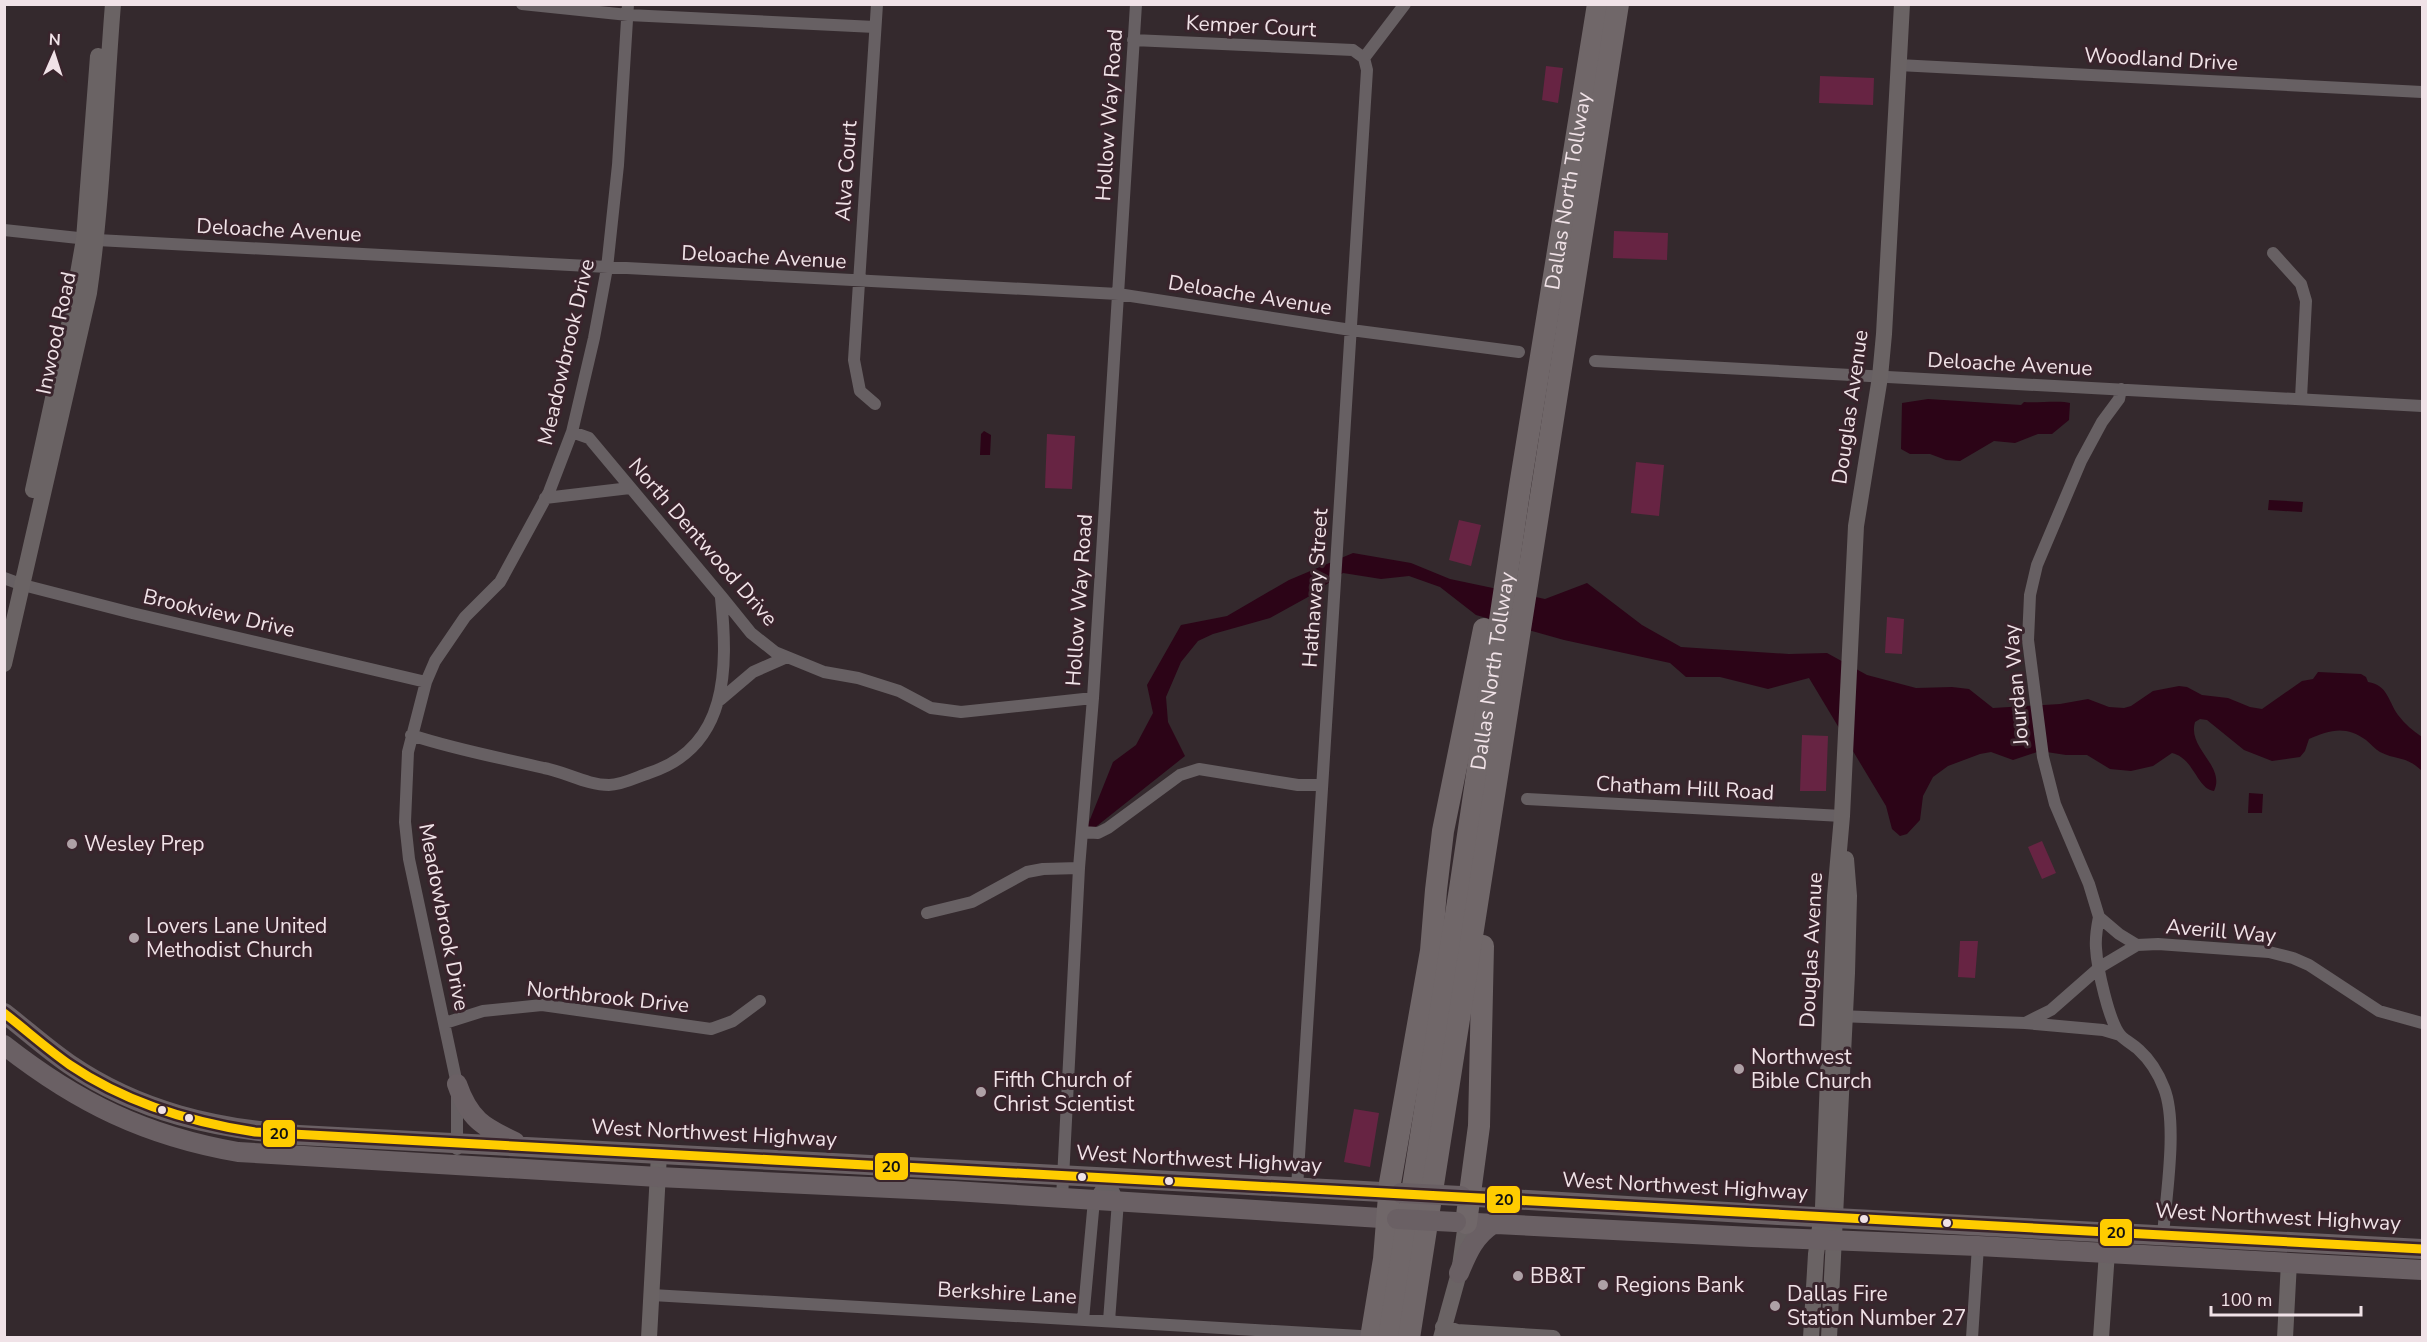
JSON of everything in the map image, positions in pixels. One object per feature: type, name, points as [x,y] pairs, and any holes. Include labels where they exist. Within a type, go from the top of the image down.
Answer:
[{"type":"highway","name":"Dallas North Tollway","points":[[1389,1338],[1460,889],[1520,486],[1599,4]]},
{"type":"highway","name":"Dallas North Tollway","points":[[1409,1338],[1618,4]]},
{"type":"highway","points":[[1366,1337],[1392,1219],[1430,962],[1438,863],[1445,820],[1488,611],[1520,486]]},
{"type":"highway","points":[[1461,1223],[1479,1126],[1485,856]]},
{"type":"main road","name":"West Northwest Highway","points":[[4,1013],[70,1065],[137,1101],[200,1122],[255,1132],[2422,1248]]},
{"type":"main road","points":[[4,1045],[61,1086],[123,1120],[194,1143],[251,1154],[1062,1198],[1461,1223],[2107,1252],[2422,1270]]},
{"type":"main road","points":[[457,1084],[463,1104],[481,1124],[526,1147]]},
{"type":"main road","points":[[251,1154],[255,1132]]},
{"type":"main road","points":[[1776,1237],[1778,1215]]},
{"type":"main road","points":[[1459,1274],[1471,1245],[1485,1229],[1493,1224]]},
{"type":"main road","points":[[2107,1252],[2116,1243],[2121,1242],[2198,1246],[2217,1237]]},
{"type":"street","name":"Inwood Road","points":[[102,4],[106,27]]},
{"type":"street","name":"Inwood Road","points":[[4,617],[55,414],[69,325],[90,239],[106,27],[113,4]]},
{"type":"street","points":[[522,4],[875,27]]},
{"type":"street","name":"Alva Court","points":[[874,405],[860,392],[854,360],[876,4]]},
{"type":"street","name":"Hollow Way Road","points":[[1062,1198],[1079,868],[1093,698],[1136,4]]},
{"type":"street","points":[[1364,58],[1405,4]]},
{"type":"street","name":"Douglas Avenue","points":[[1811,1338],[1828,1218],[1841,926],[1842,816],[1856,526],[1880,377],[1885,325],[1902,4]]},
{"type":"street","name":"Meadowbrook Drive","points":[[456,1165],[457,1084],[410,859],[405,822],[405,790],[411,735],[426,682],[435,661],[465,617],[500,582],[545,498],[572,432],[594,338],[607,268],[618,165],[628,10]]},
{"type":"street","name":"Kemper Court","points":[[1133,40],[1353,50],[1364,58]]},
{"type":"street","name":"Hathaway Street","points":[[1297,1188],[1367,70],[1364,58]]},
{"type":"street","name":"Woodland Drive","points":[[1898,65],[2422,92]]},
{"type":"street","name":"Deloache Avenue","points":[[4,230],[90,239],[1118,294],[1351,330],[1519,352]]},
{"type":"street","points":[[2273,253],[2291,270],[2301,284],[2306,301],[2301,398]]},
{"type":"street","name":"Deloache Avenue","points":[[1595,361],[2422,406]]},
{"type":"street","name":"Jourdan Way","points":[[2121,389],[2119,399],[2102,422],[2081,461],[2033,578],[2028,640],[2043,757],[2055,804],[2089,884],[2099,916],[2096,951],[2110,1018],[2120,1035],[2141,1052],[2154,1068],[2164,1088],[2170,1108],[2163,1235]]},
{"type":"street","name":"North Dentwood Drive","points":[[572,432],[589,438],[751,633],[775,652],[824,672],[858,678],[899,691],[931,708],[961,712],[1093,698]]},
{"type":"street","points":[[545,498],[630,488]]},
{"type":"street","name":"Inwood Road","points":[[4,664],[13,581]]},
{"type":"street","name":"Brookview Drive","points":[[13,581],[132,613],[426,682]]},
{"type":"street","points":[[411,735],[458,750],[545,768],[585,781],[611,785],[668,767],[692,747],[710,724],[722,692],[724,653],[721,596]]},
{"type":"street","points":[[719,700],[753,672],[788,657]]},
{"type":"street","points":[[1082,832],[1098,833],[1108,828],[1180,775],[1199,769],[1298,785],[1322,785]]},
{"type":"street","name":"Chatham Hill Road","points":[[1527,799],[1842,816]]},
{"type":"street","points":[[927,913],[972,902],[1028,872],[1043,869],[1079,868]]},
{"type":"street","points":[[2099,916],[2118,934],[2137,945]]},
{"type":"street","name":"Averill Way","points":[[2025,1023],[2051,1010],[2100,967],[2137,945],[2158,944],[2269,952],[2293,958],[2309,965],[2379,1011],[2422,1023]]},
{"type":"street","name":"Northbrook Drive","points":[[445,1023],[483,1011],[542,1005],[633,1016],[711,1029],[733,1021],[760,1001]]},
{"type":"street","name":"Averill Way","points":[[1837,1016],[2025,1023],[2103,1030],[2120,1035]]},
{"type":"street","points":[[649,1338],[659,1154]]},
{"type":"street","points":[[1083,1320],[1094,1200],[1108,1179]]},
{"type":"street","points":[[1108,1179],[1118,1202],[1109,1322]]},
{"type":"street","points":[[1461,1223],[1459,1274],[1442,1332],[1553,1338]]},
{"type":"street","name":"Douglas Avenue","points":[[1826,1239],[1830,1338]]},
{"type":"street","points":[[1972,1338],[1978,1246]]},
{"type":"street","points":[[2101,1338],[2107,1252]]},
{"type":"street","points":[[2285,1338],[2289,1262]]},
{"type":"street","name":"Berkshire Lane","points":[[652,1294],[1083,1320],[1237,1333],[1366,1337]]},
{"type":"shaded area","points":[[1546,66],[1563,68],[1558,103],[1542,100]]},
{"type":"shaded area","points":[[1820,76],[1874,78],[1873,105],[1819,103]]},
{"type":"shaded area","points":[[1614,231],[1668,233],[1667,260],[1613,258]]},
{"type":"shaded area","points":[[1928,399],[2021,405],[2024,402],[2066,402],[2070,403],[2069,420],[2052,434],[2038,434],[2015,443],[1994,441],[1960,461],[1946,460],[1930,454],[1910,454],[1901,449],[1902,403]]},
{"type":"shaded area","points":[[984,431],[991,435],[990,455],[980,455],[981,434]]},
{"type":"shaded area","points":[[1047,434],[1075,436],[1072,489],[1045,488]]},
{"type":"shaded area","points":[[1636,462],[1664,465],[1659,516],[1631,513]]},
{"type":"shaded area","points":[[2269,500],[2303,502],[2302,512],[2268,510]]},
{"type":"shaded area","points":[[1459,520],[1481,525],[1471,566],[1449,560]]},
{"type":"shaded area","points":[[1353,553],[1411,563],[1450,579],[1545,599],[1587,583],[1642,625],[1681,647],[1789,654],[1827,653],[1867,675],[1916,688],[1969,689],[1993,708],[2060,704],[2088,699],[2109,707],[2124,708],[2131,706],[2153,691],[2179,686],[2187,687],[2202,695],[2228,698],[2262,709],[2302,681],[2313,679],[2318,672],[2361,674],[2368,682],[2384,690],[2401,718],[2422,737],[2422,771],[2406,760],[2380,752],[2359,735],[2338,730],[2309,739],[2300,757],[2272,761],[2244,750],[2207,720],[2200,719],[2195,722],[2194,731],[2196,740],[2215,773],[2214,791],[2203,785],[2185,761],[2172,753],[2153,766],[2131,771],[2110,769],[2087,755],[2040,751],[2013,760],[1991,752],[1948,766],[1933,777],[1923,796],[1920,820],[1907,834],[1900,836],[1892,829],[1886,806],[1809,678],[1768,689],[1720,677],[1686,677],[1670,663],[1564,640],[1476,615],[1440,587],[1409,576],[1381,579],[1343,573],[1308,597],[1270,618],[1213,634],[1198,641],[1181,662],[1166,697],[1168,722],[1185,756],[1083,837],[1113,762],[1136,745],[1153,713],[1147,685],[1181,625],[1227,616],[1289,580]]},
{"type":"shaded area","points":[[1887,617],[1904,619],[1902,654],[1885,653]]},
{"type":"shaded area","points":[[1802,735],[1828,736],[1826,791],[1800,791]]},
{"type":"shaded area","points":[[2249,793],[2263,794],[2262,813],[2248,813]]},
{"type":"shaded area","points":[[2042,841],[2056,873],[2042,879],[2028,847]]},
{"type":"shaded area","points":[[1960,941],[1978,941],[1975,978],[1958,977]]},
{"type":"shaded area","points":[[1354,1109],[1379,1113],[1370,1167],[1344,1162]]},
{"type":"transit line","name":"20","points":[[4,1013],[53,1053],[113,1090],[182,1116],[255,1132],[2422,1249]]},
{"type":"place","name":"Wesley Prep","points":[[72,844]]},
{"type":"place","name":"Lovers Lane United Methodist Church","points":[[134,938]]},
{"type":"place","name":"Northwest Bible Church","points":[[1739,1069]]},
{"type":"place","name":"Fifth Church of Christ Scientist","points":[[981,1092]]},
{"type":"place","name":"BB&T","points":[[1518,1276]]},
{"type":"place","name":"Regions Bank","points":[[1603,1285]]},
{"type":"place","name":"Dallas Fire Station Number 27","points":[[1775,1306]]}]
